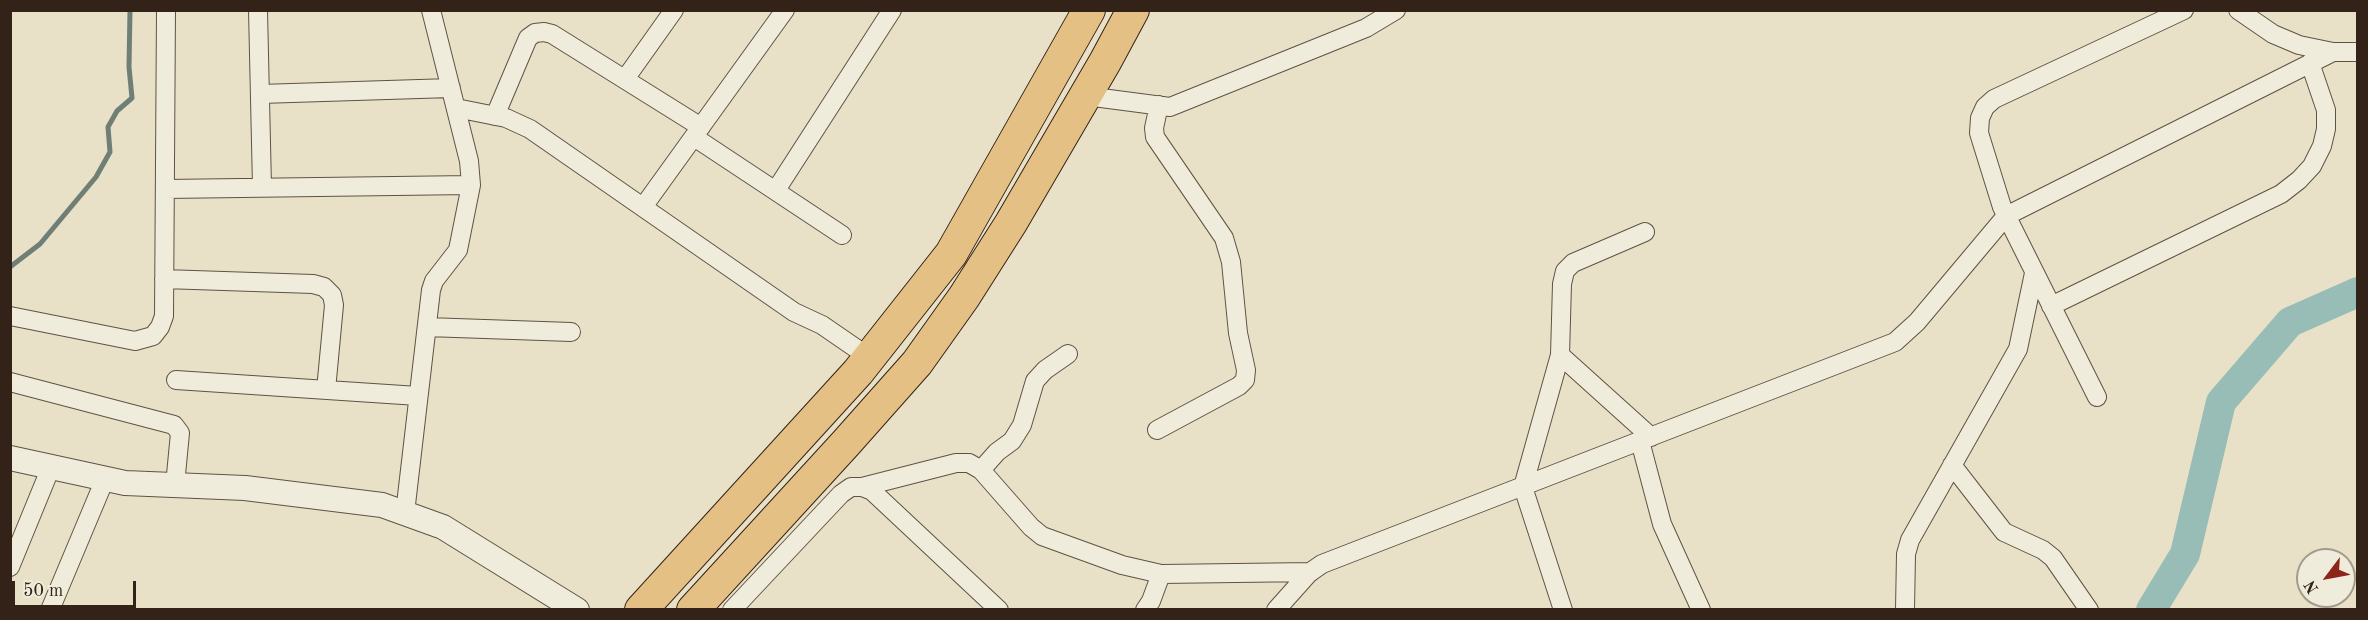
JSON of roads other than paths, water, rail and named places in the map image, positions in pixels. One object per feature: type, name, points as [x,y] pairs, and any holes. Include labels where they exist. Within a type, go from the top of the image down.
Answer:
[{"type":"highway","points":[[641,609],[870,358],[951,254],[1089,10]]},
{"type":"highway","points":[[693,609],[917,363],[964,297],[1011,223],[1086,96],[1132,10]]},
{"type":"street","points":[[10,316],[135,341],[153,336],[160,327],[164,316],[166,10]]},
{"type":"street","points":[[258,10],[262,187]]},
{"type":"street","points":[[405,513],[434,281],[453,258],[461,241],[471,185],[469,161],[431,10]]},
{"type":"street","points":[[626,79],[674,10]]},
{"type":"street","points":[[643,207],[785,10]]},
{"type":"street","points":[[776,190],[892,10]]},
{"type":"street","points":[[1086,96],[1170,106],[1182,103],[1366,28],[1396,10]]},
{"type":"street","points":[[2097,397],[2006,216],[1979,133],[1980,118],[1985,107],[1994,99],[2184,10]]},
{"type":"street","points":[[2238,10],[2273,34],[2299,45],[2333,52],[2358,52]]},
{"type":"street","points":[[495,116],[528,38],[535,33],[552,33],[626,79],[776,190],[842,235]]},
{"type":"street","points":[[1276,609],[1311,572],[1322,564],[1895,342],[1917,322],[2006,216],[2333,52]]},
{"type":"street","points":[[2051,306],[2281,194],[2299,180],[2312,166],[2322,146],[2326,129],[2326,110],[2310,63]]},
{"type":"street","points":[[260,94],[451,88]]},
{"type":"street","points":[[1157,430],[1239,386],[1245,380],[1246,370],[1238,333],[1231,262],[1224,238],[1155,137],[1154,128],[1159,105]]},
{"type":"street","points":[[456,108],[506,118],[530,129],[794,312],[822,325],[870,358]]},
{"type":"street","points":[[165,189],[471,185]]},
{"type":"street","points":[[1563,609],[1523,487],[1560,355],[1562,284],[1565,271],[1573,263],[1646,232]]},
{"type":"street","points":[[1905,609],[1906,554],[1910,540],[2018,349],[2034,273]]},
{"type":"street","points":[[164,279],[313,284],[324,287],[332,295],[334,305],[326,390]]},
{"type":"street","points":[[427,327],[571,332]]},
{"type":"street","points":[[981,470],[997,452],[1012,441],[1022,425],[1035,381],[1068,354]]},
{"type":"street","points":[[1560,355],[1646,439],[1662,524],[1701,609]]},
{"type":"street","points":[[176,380],[418,396]]},
{"type":"street","points":[[10,382],[174,425],[180,433],[175,485]]},
{"type":"street","points":[[10,458],[125,483],[245,488],[382,505],[443,527],[577,609]]},
{"type":"street","points":[[732,609],[841,494],[851,487],[862,487],[956,463],[969,464],[981,470],[1031,528],[1042,536],[1122,565],[1161,574],[1311,572]]},
{"type":"street","points":[[1952,465],[2004,532],[2043,550],[2053,558],[2089,609]]},
{"type":"street","points":[[10,567],[51,467]]},
{"type":"street","points":[[50,609],[105,479]]},
{"type":"street","points":[[862,487],[872,491],[999,609]]},
{"type":"street","points":[[1145,609],[1151,601],[1161,574]]},
{"type":"waterway","points":[[10,267],[40,244],[96,177],[110,152],[108,127],[117,111],[132,98],[129,67],[130,10]]},
{"type":"waterway","points":[[2151,610],[2185,554],[2221,402],[2290,322],[2358,292]]}]
